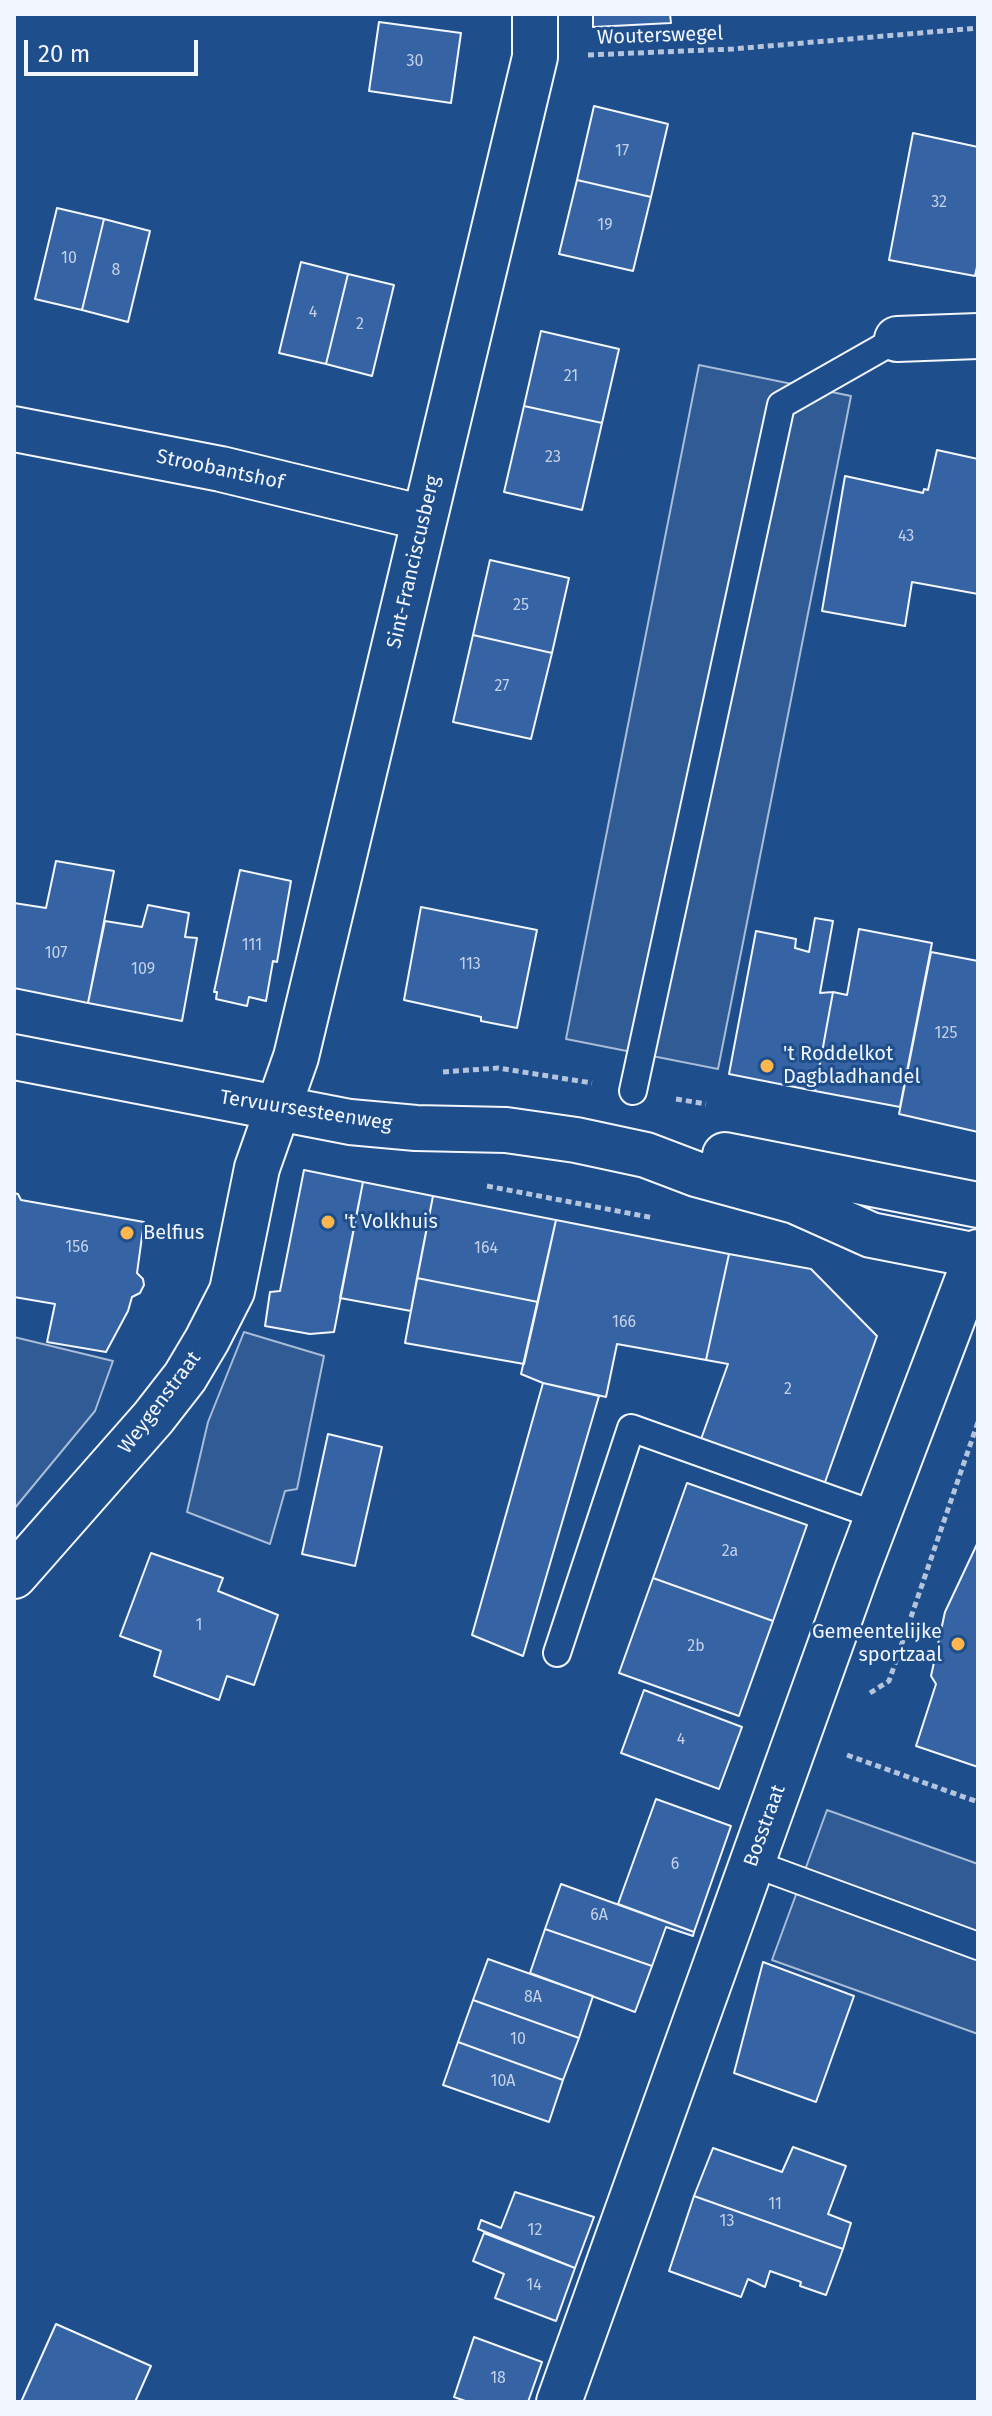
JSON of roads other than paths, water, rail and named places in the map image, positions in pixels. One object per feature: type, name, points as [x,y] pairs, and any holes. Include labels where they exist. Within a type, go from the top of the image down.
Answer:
[{"type":"street","name":"Sint-Franciscusberg","points":[[277,1108],[296,1057],[535,57],[535,14]]},
{"type":"street","points":[[897,339],[978,336]]},
{"type":"street","name":"Stroobantshof","points":[[14,429],[221,469],[424,518]]},
{"type":"street","name":"Tervuursesteenweg","points":[[14,1057],[350,1122],[506,1130],[576,1140],[646,1155],[696,1174],[795,1201],[871,1235],[978,1255]]},
{"type":"street","name":"Weygenstraat","points":[[14,1576],[29,1539],[153,1418],[185,1377],[207,1340],[232,1291],[252,1187],[277,1108]]},
{"type":"street","name":"Tervuursesteenweg","points":[[646,1155],[699,1150],[978,1205]]},
{"type":"street","name":"Bosstraat","points":[[559,2402],[878,1516],[978,1255]]},
{"type":"lane","points":[[633,1091],[781,405],[897,339]]},
{"type":"lane","points":[[557,1653],[631,1428],[878,1516]]},
{"type":"lane","points":[[752,1863],[978,1946]]},
{"type":"place","name":"'t Roddelkot Dagbladhandel","points":[[767,1066]]},
{"type":"place","name":"'t Volkhuis","points":[[328,1222]]},
{"type":"place","name":"Belfius","points":[[127,1233]]},
{"type":"place","name":"Gemeentelijke sportzaal","points":[[958,1644]]}]
